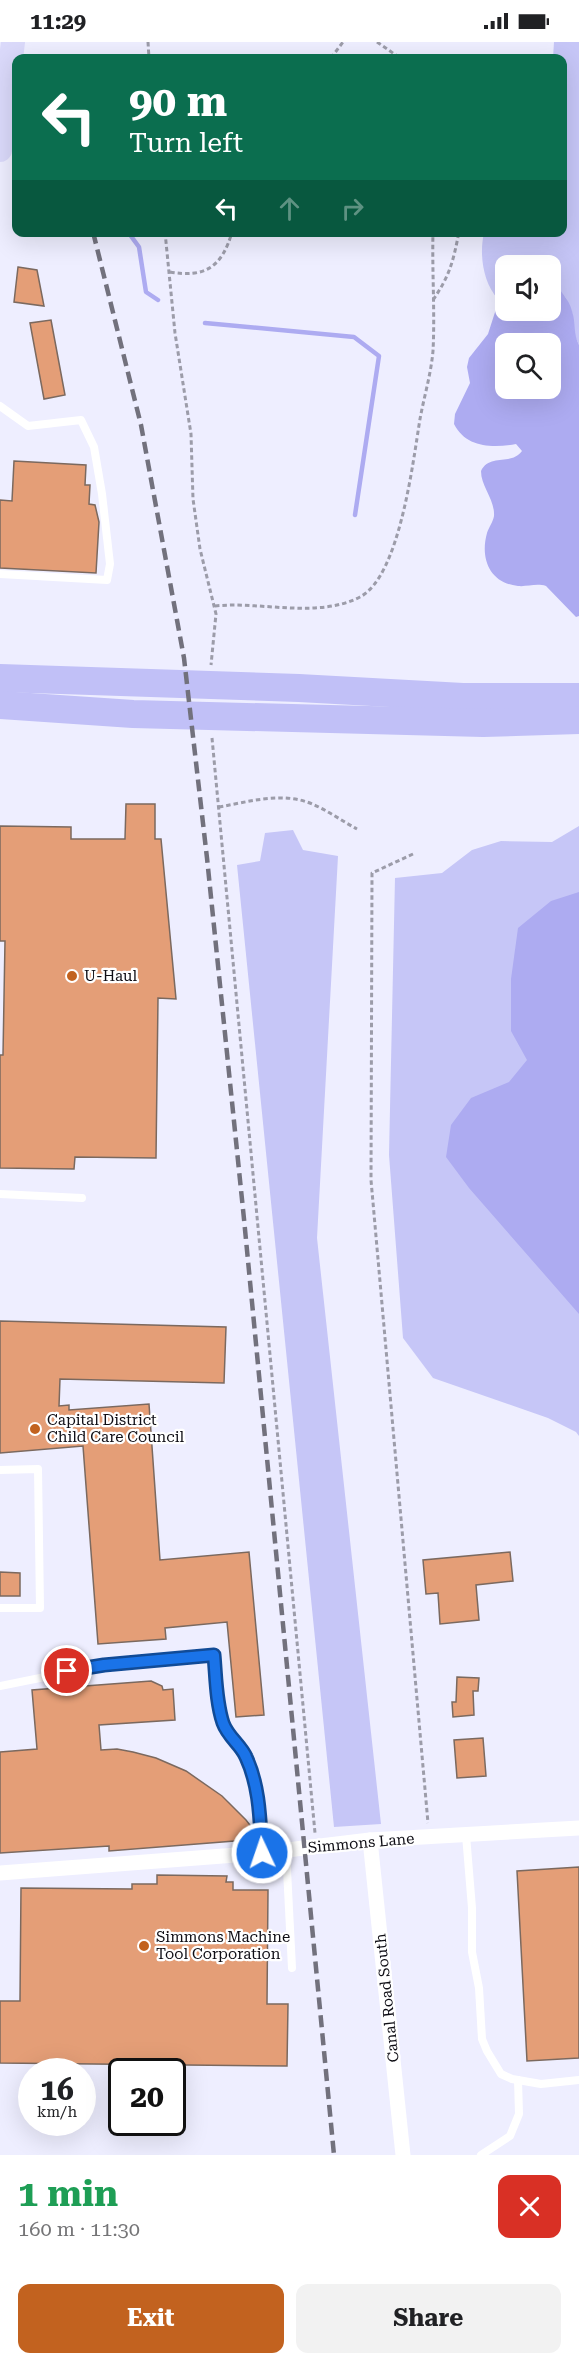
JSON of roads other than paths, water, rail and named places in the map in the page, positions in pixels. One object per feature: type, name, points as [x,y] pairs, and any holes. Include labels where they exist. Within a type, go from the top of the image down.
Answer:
[{"type":"highway","points":[[0,678],[272,687],[463,698],[579,697]]},
{"type":"highway","points":[[0,705],[133,714],[483,723],[579,720]]},
{"type":"main road","points":[[0,150],[4,92],[13,42]]},
{"type":"street","name":"Simmons Lane","points":[[0,1873],[262,1853],[370,1840],[579,1828]]},
{"type":"street","name":"Canal Road South","points":[[370,1840],[403,2155]]},
{"type":"lane","points":[[0,406],[28,426],[81,420],[94,447],[110,564],[107,580],[0,574]]},
{"type":"lane","points":[[0,1194],[82,1198]]},
{"type":"lane","points":[[0,1470],[38,1469],[40,1608],[0,1608]]},
{"type":"lane","points":[[0,1686],[104,1665],[214,1655],[224,1725],[246,1756],[254,1785],[260,1812],[262,1853]]},
{"type":"lane","points":[[466,1835],[472,1908],[472,1952],[479,1988],[483,2039],[489,2057],[501,2074],[518,2080],[541,2084],[579,2080]]},
{"type":"lane","points":[[286,1850],[292,1968]]},
{"type":"lane","points":[[481,2155],[510,2136],[519,2114],[518,2080]]},
{"type":"waterway","points":[[132,237],[139,247],[146,292],[158,300]]},
{"type":"waterway","points":[[205,323],[354,337],[379,356],[355,515]]},
{"type":"railway","points":[[94,237],[141,425],[184,658],[244,1219],[334,2155]]},
{"type":"place","name":"U-Haul","points":[[72,976]]},
{"type":"place","name":"Capital District Child Care Council","points":[[35,1429]]},
{"type":"place","name":"Simmons Machine Tool Corporation","points":[[144,1946]]}]
